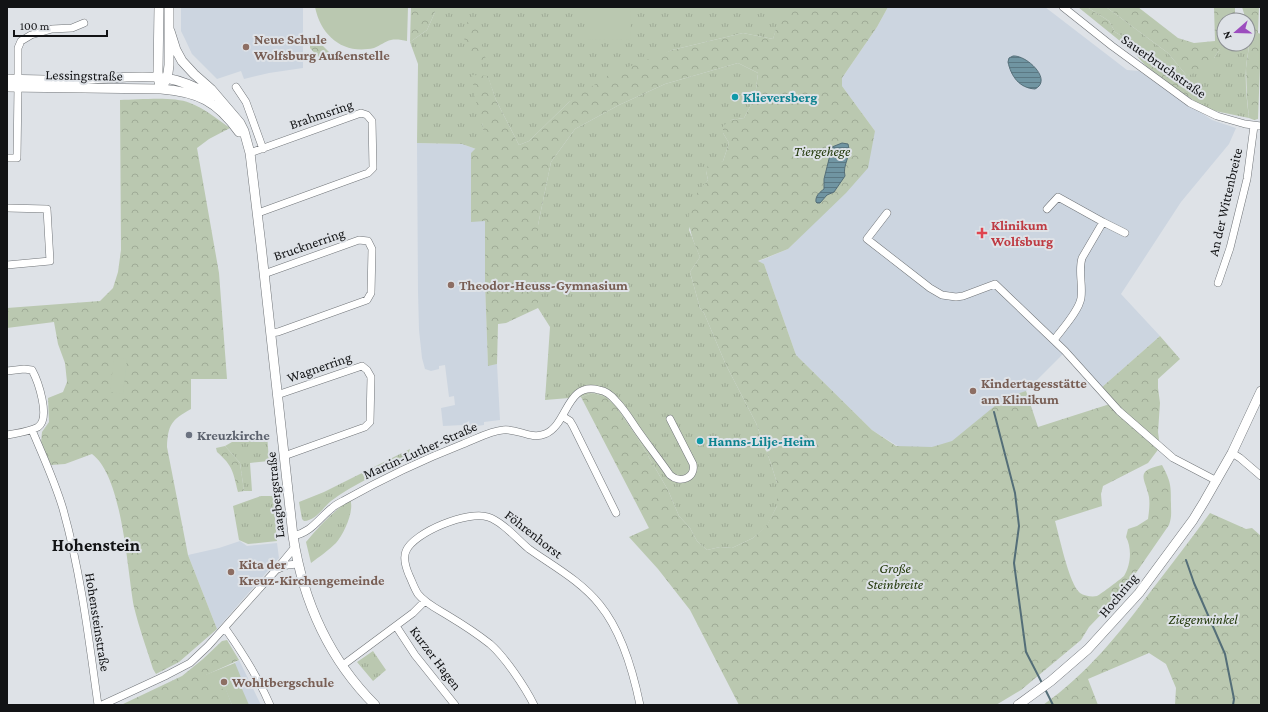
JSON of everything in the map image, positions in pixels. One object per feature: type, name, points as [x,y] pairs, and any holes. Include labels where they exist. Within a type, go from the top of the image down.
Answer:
[{"type":"street","points":[[158,7],[162,89]]},
{"type":"street","points":[[162,78],[169,65],[169,7]]},
{"type":"street","name":"Sauerbruchstraße","points":[[1063,7],[1112,46],[1190,103],[1217,116],[1257,126]]},
{"type":"street","points":[[7,158],[17,158],[18,48],[21,41],[31,34],[52,29],[72,28],[84,23]]},
{"type":"street","name":"Laagbergstraße","points":[[170,31],[176,50],[182,61],[211,89],[240,123],[247,142],[250,153],[258,213],[293,536],[298,564],[318,624],[351,678],[376,705]]},
{"type":"street","name":"Lessingstraße","points":[[7,87],[18,83],[162,78]]},
{"type":"street","name":"Laagbergstraße","points":[[162,78],[181,82],[196,88],[212,96],[226,106]]},
{"type":"street","name":"Lessingstraße","points":[[7,79],[18,83],[162,89]]},
{"type":"street","points":[[236,88],[246,102],[263,148]]},
{"type":"street","name":"Laagbergstraße","points":[[162,89],[189,93],[212,103],[227,116],[247,142]]},
{"type":"street","name":"Brahmsring","points":[[250,153],[361,113],[367,115],[372,120],[373,168],[368,173],[258,213]]},
{"type":"street","name":"An der Wittenbreite","points":[[1218,283],[1231,242],[1247,179],[1257,126]]},
{"type":"street","points":[[1047,209],[1058,197],[1126,233]]},
{"type":"street","points":[[7,208],[47,209],[50,261],[7,265]]},
{"type":"street","points":[[887,213],[867,239],[930,288],[942,294],[956,297],[972,294],[995,284],[1065,351],[1119,411],[1164,451],[1184,464],[1217,481]]},
{"type":"street","points":[[1054,340],[1080,303],[1080,263],[1103,222]]},
{"type":"street","name":"Brucknerring","points":[[264,274],[359,240],[368,241],[372,249],[371,293],[367,300],[278,332],[271,333]]},
{"type":"street","name":"Wagnerring","points":[[277,395],[362,366],[367,370],[371,377],[370,422],[365,427],[284,456]]},
{"type":"street","points":[[7,371],[24,369],[32,370],[37,379],[42,397],[43,421],[39,426],[32,430],[7,435]]},
{"type":"street","name":"Martin-Luther-Straße","points":[[293,536],[302,534],[310,529],[332,508],[343,501],[422,461],[486,435],[504,430],[530,436],[543,435],[550,432],[555,428],[570,400],[583,390],[591,389],[605,392],[617,402],[670,475],[678,480],[684,479],[689,477],[694,468],[670,420]]},
{"type":"street","name":"Hochring","points":[[1018,705],[1051,681],[1088,649],[1139,593],[1193,520],[1217,481],[1261,391]]},
{"type":"street","points":[[562,416],[570,421],[574,426],[616,513]]},
{"type":"street","name":"Hohensteinstraße","points":[[32,430],[50,472],[63,508],[73,548],[87,627],[98,705]]},
{"type":"street","points":[[1232,453],[1261,476]]},
{"type":"street","name":"Föhrenhorst","points":[[534,705],[506,661],[491,645],[425,601],[416,590],[404,558],[410,545],[422,535],[439,526],[475,515],[483,515],[491,518],[528,548],[575,581],[600,604],[617,633],[633,675],[640,705]]},
{"type":"street","points":[[102,705],[190,663],[225,628],[295,547]]},
{"type":"street","points":[[276,570],[287,565],[298,564]]},
{"type":"street","name":"Kurzer Hagen","points":[[342,665],[413,613],[425,601]]},
{"type":"street","name":"Kurzer Hagen","points":[[396,626],[415,655],[455,705]]},
{"type":"street","points":[[225,628],[254,672],[270,705]]},
{"type":"shaded area","name":"Neue Schule Wolfsburg Außenstelle","points":[[181,7],[303,7],[303,68],[269,73],[244,79],[241,71],[217,79],[192,54],[181,31]]},
{"type":"shaded area","name":"Klinikum Wolfsburg","points":[[888,7],[1045,7],[1127,70],[1139,71],[1212,120],[1236,128],[1229,144],[1181,202],[1121,294],[1160,336],[1101,388],[1067,350],[1026,391],[1037,427],[931,467],[872,430],[796,355],[764,264],[757,262],[788,249],[812,225],[875,131],[842,86],[842,78],[877,27]]},
{"type":"shaded area","name":"Theodor-Heuss-Gymnasium","points":[[417,143],[462,144],[476,149],[486,180],[485,283],[488,365],[497,364],[500,420],[484,422],[484,425],[470,427],[469,421],[463,425],[443,426],[441,408],[455,405],[454,396],[449,397],[445,365],[439,366],[439,369],[431,371],[425,369],[422,358],[419,330],[418,292]]},
{"type":"shaded area","name":"Kita der Kreuz-Kirchengemeinde","points":[[240,541],[247,546],[277,543],[279,558],[217,629],[188,555],[219,548]]},
{"type":"shaded area","name":"Wohltbergschule","points":[[239,660],[261,705],[174,705],[235,663]]},
{"type":"green space","points":[[315,7],[408,7],[407,41],[391,40],[374,48],[363,49],[353,49],[343,46],[328,35],[322,27]]},
{"type":"green space","points":[[411,7],[435,7],[435,12],[427,30],[410,42]]},
{"type":"green space","points":[[435,7],[783,8],[773,39],[743,33],[672,50],[569,102],[529,141],[519,145],[496,100],[488,77],[482,123],[486,139],[476,149],[462,144],[417,143],[418,64],[410,42],[427,30],[435,12]]},
{"type":"green space","points":[[586,7],[630,7],[631,39],[586,40]]},
{"type":"green space","name":"Große Steinbreite","points":[[782,7],[888,7],[877,27],[842,78],[842,86],[875,131],[868,168],[846,193],[788,249],[758,261],[764,264],[796,355],[872,430],[896,446],[932,447],[952,441],[996,405],[1011,396],[1026,391],[1038,427],[1113,403],[1101,388],[1160,336],[1180,359],[1158,379],[1160,403],[1158,432],[1160,447],[1148,463],[1103,486],[1101,494],[1102,506],[1055,521],[1072,580],[1080,593],[1086,596],[1097,596],[1124,576],[1128,567],[1130,556],[1126,537],[1128,529],[1137,526],[1148,519],[1149,500],[1144,480],[1145,473],[1153,467],[1162,465],[1171,488],[1171,519],[1169,525],[1129,583],[1089,627],[1081,640],[1021,690],[996,705],[739,705],[690,610],[658,569],[629,537],[649,528],[581,397],[593,393],[606,397],[615,405],[637,437],[668,490],[679,516],[690,528],[697,541],[707,550],[720,547],[732,548],[753,538],[767,525],[777,506],[777,483],[756,423],[726,365],[704,313],[700,308],[690,272],[700,257],[690,229],[690,207],[696,195],[708,180],[706,171],[708,165],[723,161],[729,143],[723,133],[723,126],[731,120],[744,118],[755,97],[758,73],[738,63],[665,84],[619,105],[575,129],[551,162],[538,225],[538,308],[506,323],[498,324],[497,364],[488,366],[485,283],[485,221],[471,222],[471,153],[485,139],[475,98],[472,75],[488,76],[496,100],[519,145],[529,141],[569,102],[610,74],[672,50],[743,33],[773,39]]},
{"type":"green space","points":[[1078,7],[1087,7],[1109,21],[1115,32],[1132,42],[1153,65],[1160,64],[1177,80],[1198,93],[1202,98],[1199,104],[1156,74],[1141,61],[1136,54]]},
{"type":"green space","points":[[1087,7],[1106,7],[1168,53],[1187,76],[1214,58],[1218,52],[1248,52],[1246,80],[1249,118],[1215,111],[1199,104],[1198,93],[1177,80],[1160,64],[1153,66],[1132,42],[1115,32],[1109,21]]},
{"type":"green space","points":[[1106,7],[1138,7],[1178,38],[1194,43],[1215,41],[1214,7],[1235,7],[1235,12],[1216,12],[1216,52],[1218,52],[1214,58],[1214,65],[1187,76],[1168,53]]},
{"type":"green space","points":[[1242,7],[1259,7],[1258,33],[1261,34],[1261,63],[1258,119],[1254,120],[1249,118],[1246,68],[1248,52],[1256,52],[1256,12],[1244,12]]},
{"type":"green space","points":[[475,18],[486,60],[469,59],[462,29],[470,19]]},
{"type":"green space","points":[[315,38],[333,56],[321,60],[310,48],[310,42]]},
{"type":"green space","points":[[738,63],[758,73],[755,97],[744,118],[731,120],[723,133],[729,143],[723,161],[706,171],[708,180],[701,189],[689,230],[700,257],[690,272],[700,308],[704,313],[726,365],[756,423],[777,483],[777,506],[767,526],[753,538],[732,548],[720,547],[707,550],[697,541],[690,528],[679,516],[668,490],[637,437],[615,405],[606,397],[593,393],[581,397],[545,400],[550,327],[538,308],[538,225],[551,162],[575,129],[619,105],[665,84]]},
{"type":"green space","points":[[165,99],[183,101],[200,108],[230,128],[209,139],[197,148],[219,273],[227,379],[191,379],[191,409],[179,416],[172,424],[168,433],[167,447],[188,555],[217,629],[179,662],[156,674],[153,669],[134,607],[122,525],[111,482],[102,466],[92,454],[65,464],[51,465],[41,443],[42,432],[49,422],[48,398],[63,392],[67,382],[65,363],[58,344],[54,322],[7,328],[7,308],[100,301],[113,288],[118,272],[121,250],[120,100]]},
{"type":"green space","points":[[114,358],[127,359],[123,394],[110,392]]},
{"type":"green space","points":[[267,434],[269,461],[250,463],[252,491],[244,491],[240,463],[225,446],[239,438]]},
{"type":"green space","points":[[225,446],[240,463],[244,491],[238,492],[232,470],[217,452],[216,448]]},
{"type":"green space","points":[[410,449],[407,459],[349,489],[331,501],[312,519],[304,521],[302,519],[299,502],[324,492]]},
{"type":"green space","points":[[261,496],[273,496],[277,541],[248,544],[239,540],[233,506]]},
{"type":"green space","points":[[350,499],[350,515],[339,539],[333,546],[311,563],[306,542],[326,519]]},
{"type":"green space","name":"Ziegenwinkel","points":[[1210,513],[1246,529],[1252,528],[1261,536],[1261,705],[1175,705],[1176,688],[1166,664],[1149,653],[1088,679],[1098,705],[1043,705],[1074,680],[1102,652],[1139,607]]},
{"type":"green space","points":[[227,640],[239,660],[206,675],[225,687],[232,705],[121,705],[182,676],[222,641]]},
{"type":"green space","points":[[373,651],[386,670],[373,681],[357,662]]},
{"type":"green space","points":[[235,663],[242,680],[239,682],[249,705],[232,705],[225,688],[213,692],[205,675]]},
{"type":"water","points":[[1013,56],[1025,59],[1040,74],[1040,85],[1035,89],[1020,84],[1011,72],[1008,62],[1009,58]]},
{"type":"water","points":[[842,143],[848,144],[849,148],[844,172],[845,176],[834,192],[827,195],[820,203],[817,203],[817,196],[824,189],[824,179],[832,147]]},
{"type":"waterway","points":[[994,412],[1015,493],[1019,526],[1014,563],[1026,652],[1042,683]]},
{"type":"waterway","points":[[1186,560],[1194,583],[1225,654],[1234,699],[1233,705]]},
{"type":"waterway","points":[[1045,689],[1053,705]]},
{"type":"place","name":"Neue Schule Wolfsburg Außenstelle","points":[[246,47]]},
{"type":"place","name":"Klieversberg","points":[[735,97]]},
{"type":"place","name":"Klinikum Wolfsburg","points":[[982,233]]},
{"type":"place","name":"Theodor-Heuss-Gymnasium","points":[[451,285]]},
{"type":"place","name":"Kindertagesstätte am Klinikum","points":[[973,391]]},
{"type":"place","name":"Kreuzkirche","points":[[189,435]]},
{"type":"place","name":"Hanns-Lilje-Heim","points":[[700,441]]},
{"type":"place","name":"Kita der Kreuz-Kirchengemeinde","points":[[231,572]]},
{"type":"place","name":"Wohltbergschule","points":[[224,682]]},
{"type":"district","name":"Hohenstein","points":[[96,545]]},
{"type":"park label","name":"Tiergehege","points":[[822,151]]}]
